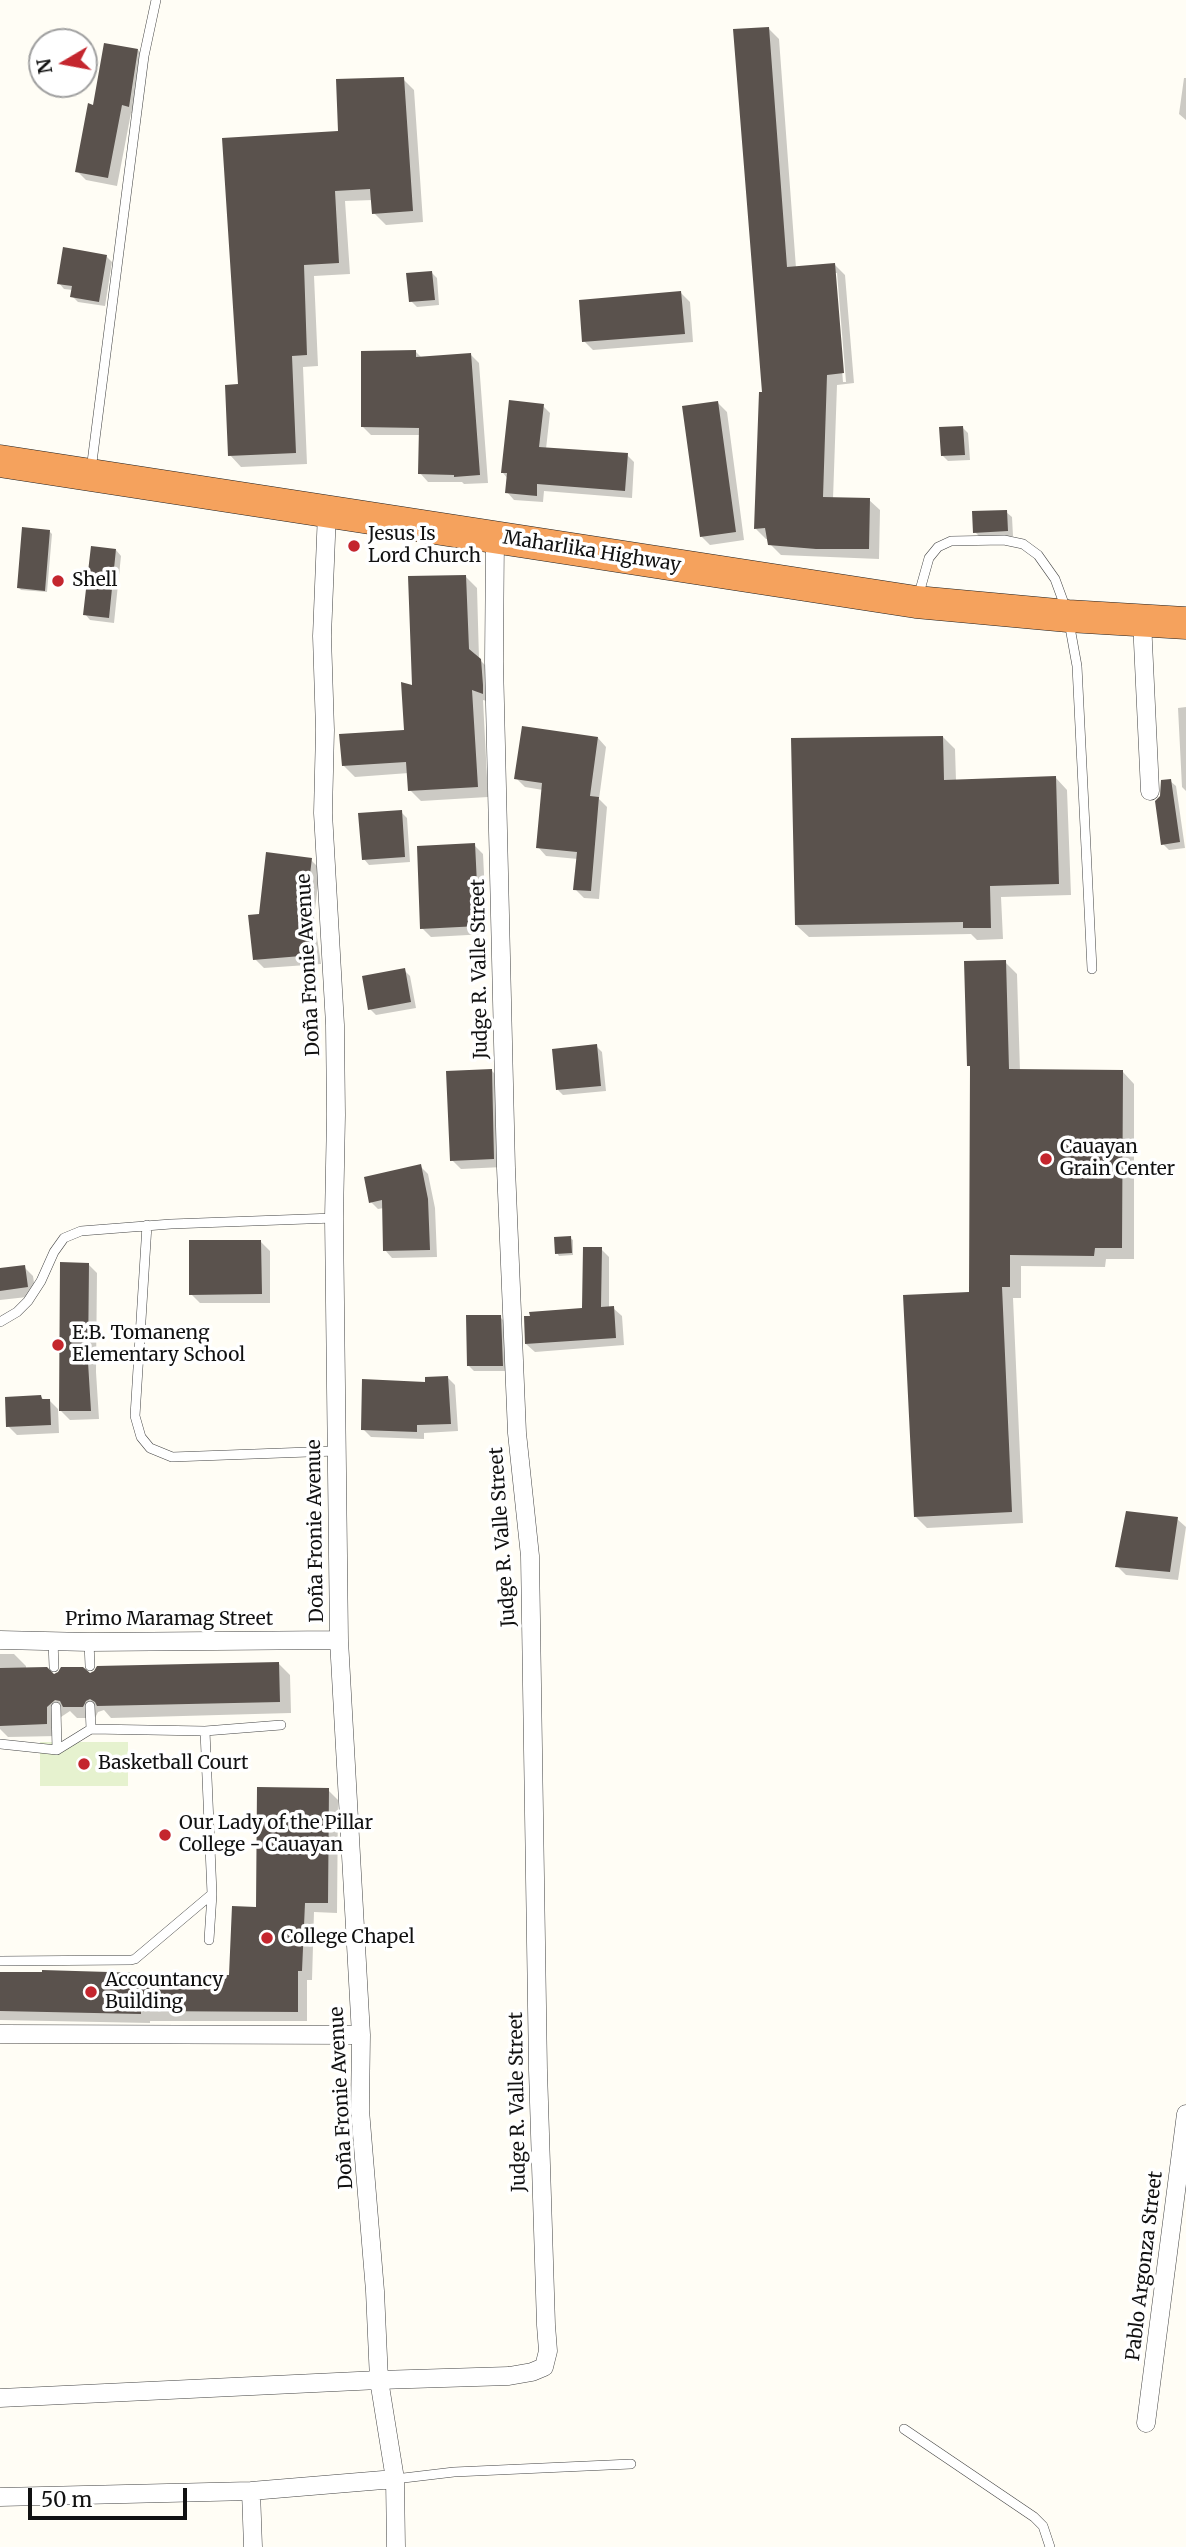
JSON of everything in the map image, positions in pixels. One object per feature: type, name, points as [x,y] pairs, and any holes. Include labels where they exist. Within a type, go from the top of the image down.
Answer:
[{"type":"highway","name":"Maharlika Highway","points":[[0,461],[916,602],[1068,616],[1186,622]]},
{"type":"street","name":"Doña Fronie Avenue","points":[[327,512],[322,636],[323,813],[335,1025],[334,1218],[339,1640],[360,2035],[360,2110],[375,2291],[379,2379],[395,2479],[396,2547]]},
{"type":"street","name":"Judge R. Valle Street","points":[[379,2379],[509,2376],[544,2367],[548,2351],[537,2056],[530,1556],[517,1433],[506,1168],[494,662],[495,537]]},
{"type":"street","points":[[1142,621],[1150,791]]},
{"type":"street","name":"Primo Maramag Street","points":[[0,1640],[339,1640]]},
{"type":"street","points":[[0,2034],[360,2035]]},
{"type":"street","name":"Pablo Argonza Street","points":[[1146,2423],[1186,2114]]},
{"type":"street","points":[[0,2398],[379,2379]]},
{"type":"street","points":[[0,2497],[251,2491],[395,2479]]},
{"type":"street","points":[[251,2491],[253,2547]]},
{"type":"lane","points":[[91,475],[144,56],[156,0]]},
{"type":"lane","points":[[916,602],[929,558],[938,547],[951,541],[1004,540],[1023,544],[1038,555],[1055,579],[1068,616],[1077,666],[1092,969]]},
{"type":"lane","points":[[0,1322],[17,1312],[28,1301],[64,1238],[81,1231],[147,1225],[334,1218]]},
{"type":"lane","points":[[147,1225],[135,1416],[141,1437],[150,1448],[172,1457],[336,1451]]},
{"type":"lane","points":[[53,1641],[54,1667]]},
{"type":"lane","points":[[89,1642],[89,1666]]},
{"type":"lane","points":[[90,1706],[91,1730]]},
{"type":"lane","points":[[55,1707],[57,1750]]},
{"type":"lane","points":[[0,1744],[57,1750],[91,1730],[205,1731],[281,1725]]},
{"type":"lane","points":[[205,1731],[212,1894],[209,1940]]},
{"type":"lane","points":[[0,1961],[126,1962],[135,1959],[212,1894]]},
{"type":"lane","points":[[904,2429],[1034,2517],[1043,2526],[1049,2547]]},
{"type":"lane","points":[[395,2479],[454,2472],[631,2464]]},
{"type":"green space","name":"Basketball Court","points":[[40,1742],[128,1742],[128,1786],[40,1786]]},
{"type":"building","points":[[769,27],[787,267],[835,263],[844,373],[827,375],[823,497],[870,498],[869,549],[768,545],[765,528],[754,529],[759,392],[762,392],[733,29]]},
{"type":"building","points":[[104,43],[138,49],[129,107],[122,105],[108,178],[75,172],[88,103],[93,105],[94,98],[98,98],[98,77]]},
{"type":"building","points":[[404,77],[413,211],[372,214],[370,189],[335,191],[339,263],[304,265],[307,355],[292,356],[296,453],[228,456],[225,385],[238,384],[222,138],[338,131],[336,79]]},
{"type":"building","points":[[63,247],[107,255],[99,302],[70,297],[72,286],[57,284]]},
{"type":"building","points":[[432,271],[435,300],[409,302],[406,273]]},
{"type":"building","points":[[681,291],[685,334],[582,342],[579,300]]},
{"type":"building","points":[[416,350],[416,357],[471,353],[480,475],[454,477],[418,474],[419,428],[361,427],[361,351]]},
{"type":"building","points":[[509,400],[544,404],[539,447],[628,453],[625,491],[537,484],[537,496],[505,493],[507,473],[501,473]]},
{"type":"building","points":[[718,401],[736,532],[700,537],[682,406]]},
{"type":"building","points":[[963,426],[965,455],[941,456],[939,427]]},
{"type":"building","points":[[1007,510],[1008,531],[973,533],[972,511]]},
{"type":"building","points":[[22,527],[50,530],[45,591],[17,588]]},
{"type":"building","points":[[91,546],[116,549],[109,618],[83,615]]},
{"type":"building","points":[[466,575],[469,649],[481,659],[483,685],[483,694],[472,690],[478,787],[408,791],[406,762],[342,766],[339,734],[404,730],[401,682],[412,685],[408,576]]},
{"type":"building","points":[[522,726],[598,737],[590,796],[599,797],[591,891],[573,890],[577,852],[536,848],[542,783],[514,779]]},
{"type":"building","points":[[943,736],[944,780],[1056,776],[1059,884],[990,886],[991,928],[963,928],[963,922],[795,925],[791,738]]},
{"type":"building","points":[[1171,779],[1180,842],[1161,845],[1155,801],[1160,796],[1161,780]]},
{"type":"building","points":[[402,810],[405,857],[362,860],[358,813]]},
{"type":"building","points":[[475,843],[479,926],[420,929],[417,846]]},
{"type":"building","points":[[266,852],[312,858],[306,907],[313,955],[253,960],[248,915],[259,914]]},
{"type":"building","points":[[1006,960],[1009,1069],[1123,1070],[1122,1248],[1095,1248],[1094,1256],[1010,1255],[1010,1287],[1002,1287],[1012,1512],[914,1517],[903,1295],[969,1292],[970,1066],[967,1066],[964,961]]},
{"type":"building","points":[[405,968],[411,1002],[368,1010],[362,976]]},
{"type":"building","points":[[597,1044],[601,1086],[556,1090],[552,1049]]},
{"type":"building","points":[[492,1069],[494,1159],[450,1161],[446,1071]]},
{"type":"building","points":[[421,1164],[428,1199],[430,1250],[383,1251],[382,1200],[369,1203],[364,1177]]},
{"type":"building","points":[[571,1236],[572,1253],[555,1254],[554,1237]]},
{"type":"building","points":[[189,1240],[261,1240],[262,1294],[189,1295]]},
{"type":"building","points":[[583,1247],[602,1247],[601,1307],[614,1306],[616,1338],[525,1344],[524,1316],[530,1316],[529,1312],[582,1308]]},
{"type":"building","points":[[60,1262],[89,1263],[88,1362],[91,1411],[59,1411]]},
{"type":"building","points":[[25,1265],[28,1287],[0,1291],[0,1268]]},
{"type":"building","points":[[466,1315],[501,1315],[503,1366],[467,1366]]},
{"type":"building","points":[[448,1376],[451,1424],[417,1425],[417,1432],[361,1430],[362,1379],[425,1382],[425,1377]]},
{"type":"building","points":[[41,1395],[42,1399],[50,1399],[51,1425],[6,1427],[5,1397]]},
{"type":"building","points":[[1126,1511],[1178,1517],[1170,1572],[1115,1567]]},
{"type":"building","points":[[279,1662],[280,1702],[97,1706],[90,1699],[83,1707],[63,1707],[60,1701],[55,1700],[47,1707],[47,1724],[0,1726],[0,1668],[47,1667],[54,1674],[61,1667],[83,1667],[90,1673],[97,1666]]},
{"type":"building","points":[[257,1787],[329,1788],[328,1903],[305,1903],[302,1971],[298,1971],[298,2012],[141,2011],[141,2014],[0,2011],[0,1972],[42,1970],[142,1975],[229,1975],[232,1906],[256,1907]]},
{"type":"place","name":"Jesus Is Lord Church","points":[[354,546]]},
{"type":"place","name":"Shell","points":[[58,581]]},
{"type":"place","name":"Cauayan Grain Center","points":[[1046,1159]]},
{"type":"place","name":"E.B. Tomaneng Elementary School","points":[[58,1345]]},
{"type":"place","name":"Basketball Court","points":[[84,1764]]},
{"type":"place","name":"Our Lady of the Pillar College - Cauayan","points":[[165,1835]]},
{"type":"place","name":"College Chapel","points":[[267,1938]]},
{"type":"place","name":"Accountancy Building","points":[[91,1992]]}]
